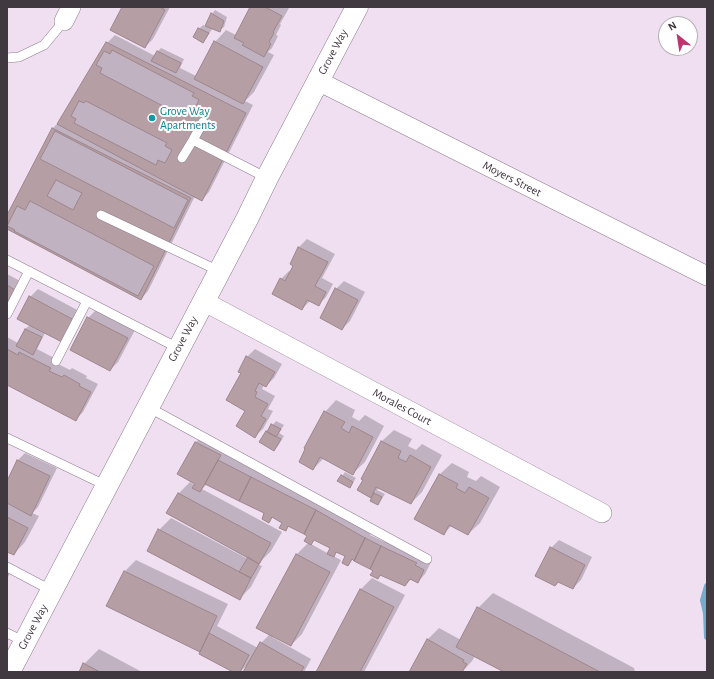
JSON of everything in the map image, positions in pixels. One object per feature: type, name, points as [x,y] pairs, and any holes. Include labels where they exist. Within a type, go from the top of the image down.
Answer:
[{"type":"main road","name":"Grove Way","points":[[9,672],[16,638],[52,589],[357,7]]},
{"type":"street","name":"Moyers Street","points":[[318,81],[707,276]]},
{"type":"street","name":"Morales Court","points":[[203,301],[602,513]]},
{"type":"lane","points":[[7,58],[19,57],[44,45],[68,14]]},
{"type":"lane","points":[[182,158],[203,122]]},
{"type":"lane","points":[[193,140],[267,178]]},
{"type":"lane","points":[[101,215],[219,271]]},
{"type":"lane","points":[[7,260],[178,348]]},
{"type":"lane","points":[[7,314],[29,271]]},
{"type":"lane","points":[[56,361],[87,301]]},
{"type":"lane","points":[[148,407],[426,559]]},
{"type":"lane","points":[[7,438],[106,486]]},
{"type":"lane","points":[[7,567],[43,586],[52,589]]},
{"type":"building","points":[[122,7],[160,7],[165,10],[145,48],[110,30]]},
{"type":"building","points":[[250,7],[265,7],[282,16],[273,32],[274,33],[269,42],[271,44],[264,57],[242,45],[244,43],[234,38]]},
{"type":"building","points":[[211,13],[224,21],[220,32],[205,26]]},
{"type":"building","points":[[198,28],[209,33],[203,43],[193,37]]},
{"type":"building","points":[[214,41],[263,67],[243,104],[194,79]]},
{"type":"building","name":"Grove Way Apartments","points":[[106,42],[246,113],[202,201],[57,124]]},
{"type":"building","points":[[112,50],[194,93],[192,96],[199,100],[191,116],[184,112],[182,116],[100,73],[102,68],[96,65],[104,51],[110,54]]},
{"type":"building","points":[[157,51],[181,63],[176,73],[151,61]]},
{"type":"building","points":[[79,101],[84,103],[86,101],[167,143],[165,146],[172,150],[165,163],[158,160],[156,165],[74,123],[76,119],[71,116]]},
{"type":"building","points":[[52,128],[191,198],[141,300],[7,229],[7,215]]},
{"type":"building","points":[[55,131],[188,200],[174,228],[40,159]]},
{"type":"building","points":[[56,180],[82,193],[73,210],[47,196]]},
{"type":"building","points":[[30,201],[154,266],[138,296],[7,226],[17,206],[25,210]]},
{"type":"building","points":[[298,247],[328,262],[315,286],[326,292],[319,306],[307,300],[302,310],[272,294],[280,278],[285,281],[293,266],[290,264]]},
{"type":"building","points":[[7,285],[15,290],[7,304]]},
{"type":"building","points":[[335,288],[358,300],[342,330],[320,318]]},
{"type":"building","points":[[29,296],[74,320],[62,342],[17,319]]},
{"type":"building","points":[[87,317],[128,338],[110,371],[70,350]]},
{"type":"building","points":[[25,329],[42,337],[33,355],[16,346]]},
{"type":"building","points":[[7,349],[18,355],[19,352],[51,368],[49,371],[62,377],[64,375],[80,384],[79,386],[91,392],[76,421],[7,385]]},
{"type":"building","points":[[246,356],[275,372],[266,387],[259,383],[255,391],[257,392],[255,397],[268,404],[261,416],[266,419],[255,438],[236,426],[245,411],[226,400],[241,373],[238,372]]},
{"type":"building","points":[[324,411],[345,422],[341,428],[349,433],[352,426],[373,437],[353,475],[320,457],[313,470],[299,462],[305,449],[304,448]]},
{"type":"building","points":[[271,424],[281,429],[276,437],[267,432]]},
{"type":"building","points":[[266,431],[281,439],[274,451],[259,442]]},
{"type":"building","points":[[381,441],[401,451],[398,458],[406,462],[410,455],[431,467],[411,504],[376,487],[371,498],[357,490],[363,480],[361,479]]},
{"type":"building","points":[[195,442],[221,455],[200,492],[192,488],[195,484],[177,474]]},
{"type":"building","points":[[17,460],[50,476],[31,516],[7,503],[7,481]]},
{"type":"building","points":[[218,460],[251,477],[239,501],[205,484]]},
{"type":"building","points":[[439,474],[458,484],[456,488],[465,493],[469,487],[489,498],[468,535],[449,525],[444,535],[414,519]]},
{"type":"building","points":[[341,475],[353,482],[350,488],[337,481]]},
{"type":"building","points":[[251,477],[316,510],[304,534],[288,526],[286,531],[279,528],[282,523],[272,517],[269,523],[262,519],[264,513],[239,501]]},
{"type":"building","points":[[178,493],[271,543],[259,564],[166,513]]},
{"type":"building","points":[[374,493],[382,497],[378,505],[370,501]]},
{"type":"building","points":[[316,510],[365,538],[354,561],[352,559],[348,566],[342,563],[345,556],[336,552],[334,557],[327,554],[330,548],[314,540],[311,545],[304,541],[307,536],[304,534]]},
{"type":"building","points":[[7,517],[28,528],[14,555],[7,552]]},
{"type":"building","points":[[158,529],[251,578],[240,600],[147,551]]},
{"type":"building","points":[[365,538],[381,546],[370,569],[354,561]]},
{"type":"building","points":[[381,546],[417,563],[415,565],[424,570],[418,583],[410,579],[405,586],[380,575],[378,579],[370,575],[373,571],[370,569]]},
{"type":"building","points":[[550,547],[585,565],[573,589],[558,582],[555,586],[535,576]]},
{"type":"building","points":[[296,554],[330,572],[291,646],[256,628]]},
{"type":"building","points":[[248,557],[259,564],[251,578],[239,572]]},
{"type":"building","points":[[124,571],[217,616],[200,652],[106,606]]},
{"type":"building","points":[[360,589],[394,607],[360,672],[316,672]]},
{"type":"building","points":[[477,607],[600,672],[504,672],[456,647]]},
{"type":"building","points":[[209,633],[249,655],[240,672],[233,672],[199,654]]},
{"type":"building","points":[[427,639],[464,660],[463,662],[467,664],[462,672],[409,672]]},
{"type":"building","points":[[260,642],[304,667],[301,672],[243,672]]},
{"type":"building","points":[[83,663],[100,672],[79,672]]},
{"type":"waterway","points":[[707,586],[703,600],[706,613],[707,637]]},
{"type":"place","name":"Grove Way Apartments","points":[[152,118]]}]
